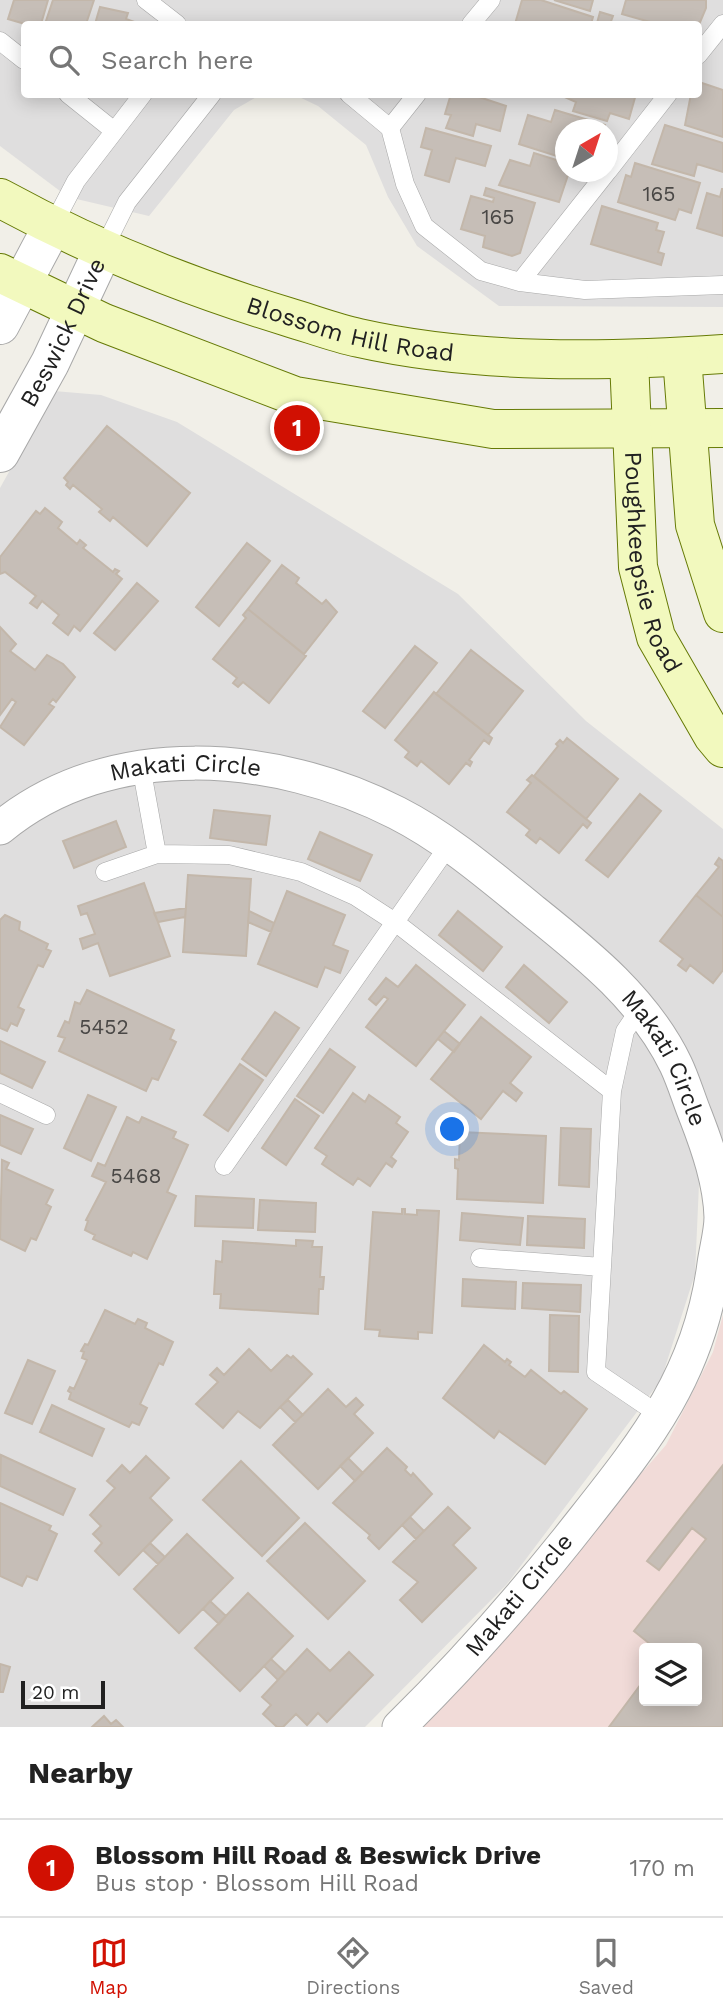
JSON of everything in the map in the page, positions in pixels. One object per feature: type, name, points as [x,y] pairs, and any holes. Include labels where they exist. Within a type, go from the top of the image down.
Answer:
[{"type":"main road","name":"Blossom Hill Road","points":[[0,198],[104,248],[238,302],[359,338],[456,352],[556,360],[723,354]]},
{"type":"main road","points":[[11,278],[75,309],[295,396],[493,429],[706,429]]},
{"type":"main road","name":"Poughkeepsie Road","points":[[682,357],[706,429],[695,525],[723,613]]},
{"type":"main road","name":"Poughkeepsie Road","points":[[629,359],[638,567],[656,637],[723,748]]},
{"type":"street","points":[[0,325],[11,278],[53,225]]},
{"type":"street","name":"Beswick Drive","points":[[0,453],[104,248]]},
{"type":"street","name":"Makati Circle","points":[[0,828],[27,806],[78,782],[141,766],[216,763],[307,778],[396,813],[449,845],[575,945],[640,1009],[675,1064],[710,1155],[722,1217],[711,1288],[691,1357],[661,1416],[643,1444],[520,1599],[398,1727]]},
{"type":"lane","points":[[146,0],[173,21]]},
{"type":"lane","points":[[474,21],[491,0]]},
{"type":"lane","points":[[702,50],[723,24]]},
{"type":"lane","points":[[0,41],[21,58]]},
{"type":"lane","points":[[73,98],[113,130]]},
{"type":"lane","points":[[53,225],[76,181],[140,98]]},
{"type":"lane","points":[[104,248],[127,202],[209,98]]},
{"type":"lane","points":[[354,98],[390,128],[405,184],[424,226],[481,271],[520,282],[585,290],[723,285]]},
{"type":"lane","points":[[390,128],[413,98]]},
{"type":"lane","points":[[618,157],[664,98]]},
{"type":"lane","points":[[520,282],[598,182]]},
{"type":"lane","points":[[141,766],[157,854]]},
{"type":"lane","points":[[224,1166],[449,845]]},
{"type":"lane","points":[[104,872],[157,854],[229,855],[301,872],[355,896],[395,922],[612,1091]]},
{"type":"lane","points":[[640,1009],[625,1031],[612,1091],[596,1372],[661,1416]]},
{"type":"lane","points":[[0,1094],[46,1115]]},
{"type":"lane","points":[[480,1258],[602,1267]]},
{"type":"shaded area","points":[[0,0],[723,0],[723,307],[499,306],[417,246],[388,197],[366,145],[318,106],[301,98],[702,98],[702,21],[21,21],[21,98],[255,98],[234,110],[149,216],[68,197],[0,146]]},
{"type":"shaded area","points":[[54,391],[101,395],[177,422],[458,594],[586,721],[723,829],[723,1183],[699,1184],[695,1274],[661,1380],[507,1584],[365,1727],[0,1727],[0,488]]},
{"type":"shaded area","points":[[723,1315],[723,1727],[420,1727],[666,1445],[713,1352]]},
{"type":"building","points":[[14,0],[48,0],[42,21],[21,23],[8,19]]},
{"type":"building","points":[[53,0],[94,0],[87,21],[46,21]]},
{"type":"building","points":[[522,0],[541,0],[593,17],[592,21],[516,21]]},
{"type":"building","points":[[554,0],[593,0],[590,11]]},
{"type":"building","points":[[626,0],[706,0],[701,21],[646,21],[622,14]]},
{"type":"building","points":[[100,7],[128,13],[126,19],[132,21],[96,21]]},
{"type":"building","points":[[600,12],[613,16],[611,21],[598,21]]},
{"type":"building","points":[[702,83],[723,90],[723,137],[685,125],[690,98],[702,98]]},
{"type":"building","points":[[450,98],[482,98],[506,106],[500,131],[476,124],[473,136],[446,128],[451,115],[445,114]]},
{"type":"building","points":[[567,98],[635,98],[629,119],[610,113],[608,119],[600,119],[573,111],[576,102]]},
{"type":"building","points":[[555,110],[585,119],[555,119],[555,155],[519,144],[528,115],[551,122]]},
{"type":"building","points":[[665,125],[723,143],[723,172],[697,164],[694,176],[652,164]]},
{"type":"building","points":[[426,128],[491,146],[485,166],[456,158],[449,182],[425,175],[432,150],[421,147]]},
{"type":"building","points":[[534,153],[555,160],[555,182],[566,182],[559,202],[499,185],[510,160],[530,166]]},
{"type":"building","points":[[635,163],[700,183],[691,213],[679,209],[675,220],[618,202],[626,175],[631,177]]},
{"type":"building","points":[[486,188],[535,203],[520,253],[512,256],[483,247],[485,236],[461,229],[471,196],[493,202],[494,198],[484,195]]},
{"type":"building","points":[[722,189],[723,236],[697,228],[707,193],[720,197]]},
{"type":"building","points":[[602,206],[658,223],[656,230],[664,232],[658,252],[664,254],[661,265],[591,244]]},
{"type":"building","points":[[107,426],[190,493],[147,546],[113,517],[110,521],[99,512],[102,509],[73,485],[70,489],[66,485],[68,482],[64,478]]},
{"type":"building","points":[[45,508],[62,522],[58,528],[77,544],[80,540],[86,545],[83,548],[113,572],[115,569],[119,571],[116,574],[122,579],[80,631],[74,626],[68,635],[53,623],[59,615],[42,601],[37,608],[30,603],[36,596],[5,572],[0,574],[0,557],[36,511],[40,514]]},
{"type":"building","points":[[247,543],[270,561],[219,626],[196,607]]},
{"type":"building","points":[[282,565],[299,578],[296,583],[322,604],[326,600],[337,612],[304,654],[248,609]]},
{"type":"building","points":[[137,583],[158,601],[115,650],[94,633]]},
{"type":"building","points":[[248,609],[306,656],[269,703],[243,682],[238,687],[233,683],[237,678],[213,659],[246,618],[243,615]]},
{"type":"building","points":[[0,627],[16,644],[10,651],[35,670],[47,655],[63,664],[75,677],[56,702],[53,699],[49,704],[54,707],[24,745],[0,727],[16,702],[12,699],[0,715]]},
{"type":"building","points":[[415,646],[437,663],[385,728],[363,711]]},
{"type":"building","points":[[471,650],[523,691],[488,735],[436,694]]},
{"type":"building","points":[[434,692],[492,738],[489,744],[484,740],[469,760],[472,762],[470,766],[466,763],[449,784],[421,761],[417,766],[405,757],[409,752],[395,740]]},
{"type":"building","points":[[567,738],[618,779],[586,819],[534,776],[558,746],[556,744],[560,740],[563,743]]},
{"type":"building","points":[[532,775],[591,823],[587,828],[583,824],[559,853],[540,838],[536,843],[526,835],[530,830],[507,812],[531,783],[527,780]]},
{"type":"building","points":[[640,794],[661,811],[608,877],[586,860]]},
{"type":"building","points":[[214,810],[270,816],[266,845],[210,838]]},
{"type":"building","points":[[116,821],[126,847],[74,868],[63,841]]},
{"type":"building","points":[[320,832],[372,855],[360,881],[308,859]]},
{"type":"building","points":[[719,858],[723,861],[723,917],[696,895],[719,867],[715,864]]},
{"type":"building","points":[[188,875],[251,879],[246,956],[183,952]]},
{"type":"building","points":[[144,883],[170,956],[110,976],[98,943],[83,949],[80,939],[95,934],[87,913],[81,915],[78,906]]},
{"type":"building","points":[[287,891],[345,915],[333,945],[348,951],[340,973],[325,967],[317,987],[258,964]]},
{"type":"building","points":[[696,895],[723,917],[723,970],[713,983],[690,965],[686,971],[678,965],[683,959],[660,941]]},
{"type":"building","points":[[186,908],[185,917],[158,922],[154,913]]},
{"type":"building","points":[[249,911],[274,923],[271,932],[248,922]]},
{"type":"building","points":[[458,911],[502,947],[483,971],[439,935]]},
{"type":"building","points":[[5,915],[20,922],[19,930],[48,944],[46,949],[51,951],[43,967],[38,965],[18,1007],[24,1010],[17,1026],[11,1023],[7,1031],[0,1028],[0,920]]},
{"type":"building","points":[[416,965],[465,1005],[416,1066],[366,1027],[388,999],[384,996],[376,1005],[369,999],[386,978],[398,987]]},
{"type":"building","points":[[524,965],[567,1002],[549,1023],[506,987]]},
{"type":"building","points":[[87,990],[174,1030],[170,1039],[176,1042],[158,1080],[152,1078],[146,1091],[59,1051],[65,1038],[58,1036],[65,1021],[69,1023],[75,1002],[80,1004]]},
{"type":"building","points":[[275,1012],[299,1028],[266,1076],[242,1059]]},
{"type":"building","points":[[481,1017],[531,1057],[510,1083],[522,1093],[516,1101],[503,1091],[481,1119],[431,1079]]},
{"type":"building","points":[[444,1031],[460,1044],[454,1052],[438,1039]]},
{"type":"building","points":[[0,1041],[45,1062],[32,1088],[0,1073]]},
{"type":"building","points":[[330,1049],[355,1067],[323,1113],[297,1096]]},
{"type":"building","points":[[240,1064],[263,1080],[228,1131],[204,1115]]},
{"type":"building","points":[[353,1093],[365,1102],[369,1095],[382,1104],[400,1117],[396,1123],[408,1132],[391,1157],[396,1161],[392,1167],[386,1163],[370,1186],[358,1178],[353,1185],[322,1164],[327,1156],[315,1148]]},
{"type":"building","points":[[88,1095],[116,1107],[91,1161],[64,1148]]},
{"type":"building","points":[[295,1099],[319,1116],[286,1165],[262,1148]]},
{"type":"building","points":[[0,1115],[33,1129],[21,1154],[0,1145]]},
{"type":"building","points":[[127,1117],[139,1123],[142,1117],[176,1132],[173,1138],[188,1145],[167,1192],[176,1196],[147,1259],[133,1252],[131,1256],[93,1239],[95,1235],[85,1230],[86,1220],[106,1182],[92,1176],[98,1163],[105,1166]]},
{"type":"building","points":[[561,1128],[591,1129],[589,1187],[559,1185]]},
{"type":"building","points":[[460,1132],[546,1136],[543,1203],[457,1199],[458,1169],[455,1168],[455,1159],[459,1160]]},
{"type":"building","points":[[2,1160],[9,1163],[6,1169],[53,1190],[46,1204],[51,1207],[36,1240],[31,1238],[25,1251],[0,1239]]},
{"type":"building","points":[[196,1196],[254,1199],[253,1228],[195,1226]]},
{"type":"building","points":[[260,1200],[316,1203],[315,1232],[258,1230]]},
{"type":"building","points":[[402,1209],[405,1209],[405,1214],[417,1215],[417,1210],[439,1211],[432,1333],[418,1332],[418,1339],[379,1336],[380,1330],[365,1329],[373,1212],[402,1214]]},
{"type":"building","points":[[462,1213],[523,1218],[520,1245],[460,1240]]},
{"type":"building","points":[[528,1216],[585,1219],[584,1248],[527,1245]]},
{"type":"building","points":[[296,1240],[313,1241],[312,1247],[322,1247],[320,1277],[324,1277],[323,1289],[319,1289],[318,1314],[220,1308],[221,1294],[214,1294],[216,1261],[222,1262],[223,1241],[296,1246]]},
{"type":"building","points":[[463,1279],[516,1282],[515,1309],[462,1306]]},
{"type":"building","points":[[523,1283],[581,1285],[580,1312],[522,1308]]},
{"type":"building","points":[[105,1310],[135,1324],[138,1319],[147,1323],[145,1328],[173,1342],[163,1365],[159,1363],[140,1404],[147,1408],[139,1425],[132,1422],[129,1427],[69,1399],[71,1393],[68,1391],[70,1387],[74,1389],[87,1360],[82,1358],[84,1352],[81,1351],[85,1344],[88,1345]]},
{"type":"building","points":[[550,1315],[579,1316],[578,1372],[549,1371]]},
{"type":"building","points":[[484,1345],[505,1362],[507,1359],[511,1362],[509,1365],[525,1377],[531,1370],[561,1394],[564,1391],[587,1409],[545,1464],[499,1431],[494,1438],[443,1398]]},
{"type":"building","points":[[249,1349],[271,1371],[287,1355],[291,1358],[293,1356],[312,1374],[260,1428],[238,1411],[223,1428],[196,1404],[218,1382],[210,1375],[217,1368],[224,1375]]},
{"type":"building","points":[[28,1360],[55,1371],[32,1424],[5,1413]]},
{"type":"building","points":[[328,1389],[346,1407],[356,1398],[363,1405],[354,1414],[373,1433],[318,1489],[273,1445]]},
{"type":"building","points":[[288,1400],[303,1415],[295,1422],[280,1407]]},
{"type":"building","points":[[52,1405],[104,1429],[92,1456],[40,1432]]},
{"type":"building","points":[[387,1448],[407,1467],[405,1470],[411,1476],[413,1473],[432,1494],[379,1549],[368,1538],[370,1535],[333,1503]]},
{"type":"building","points":[[1,1455],[75,1489],[63,1515],[0,1486]]},
{"type":"building","points":[[146,1456],[169,1478],[150,1498],[172,1520],[119,1575],[95,1551],[102,1543],[93,1534],[101,1526],[90,1515],[115,1488],[107,1481],[122,1465],[130,1473]]},
{"type":"building","points":[[348,1458],[363,1473],[355,1481],[340,1466]]},
{"type":"building","points":[[241,1461],[299,1518],[262,1556],[203,1500]]},
{"type":"building","points":[[723,1465],[723,1727],[609,1727],[639,1687],[639,1706],[702,1706],[702,1643],[649,1643],[634,1631],[706,1539],[692,1528],[659,1570],[647,1561]]},
{"type":"building","points":[[0,1503],[51,1526],[49,1530],[57,1534],[37,1580],[27,1576],[22,1586],[0,1576]]},
{"type":"building","points":[[448,1507],[470,1528],[453,1545],[476,1568],[422,1622],[400,1600],[418,1582],[393,1562]]},
{"type":"building","points":[[410,1517],[424,1531],[416,1539],[402,1525]]},
{"type":"building","points":[[305,1523],[365,1581],[328,1619],[267,1561]]},
{"type":"building","points":[[187,1534],[233,1578],[179,1633],[134,1589]]},
{"type":"building","points":[[150,1543],[165,1557],[158,1564],[143,1550]]},
{"type":"building","points":[[248,1593],[293,1636],[240,1691],[195,1648]]},
{"type":"building","points":[[210,1601],[226,1616],[219,1624],[203,1609]]},
{"type":"building","points":[[307,1649],[330,1671],[349,1652],[373,1675],[327,1722],[318,1713],[307,1725],[296,1714],[283,1727],[277,1727],[263,1714],[271,1705],[262,1697]]},
{"type":"building","points":[[271,1659],[285,1672],[278,1680],[264,1666]]},
{"type":"building","points":[[0,1664],[10,1667],[3,1692],[0,1692]]},
{"type":"building","points":[[104,1716],[111,1724],[116,1720],[123,1727],[92,1727]]},
{"type":"place","name":"Blossom Hill Road & Beswick Drive","points":[[297,428]]}]
